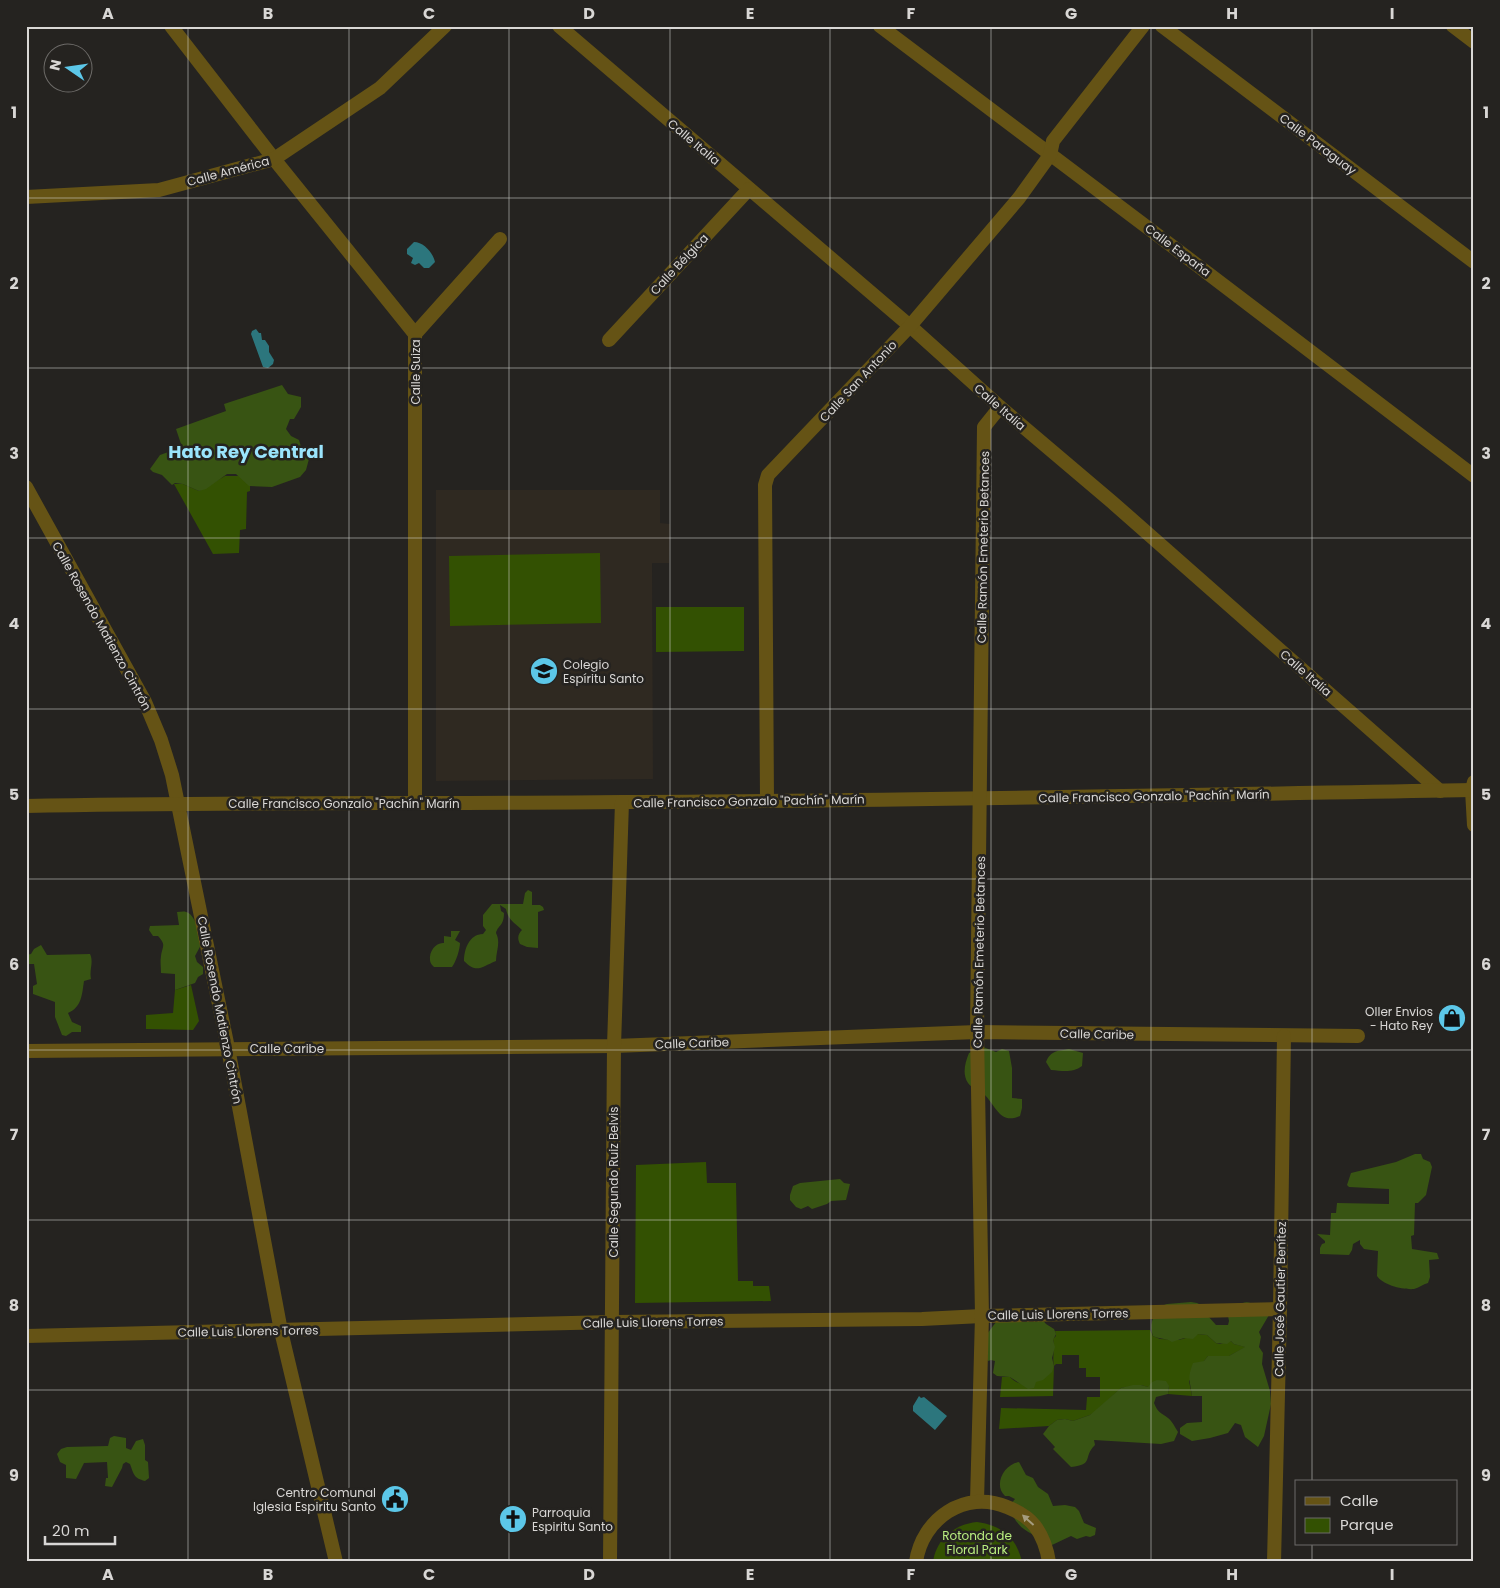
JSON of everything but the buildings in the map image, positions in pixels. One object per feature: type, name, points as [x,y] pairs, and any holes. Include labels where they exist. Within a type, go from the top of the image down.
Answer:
[{"type":"street","name":"Calle Suiza","points":[[171,26],[274,159],[415,334],[415,803]]},
{"type":"street","name":"Calle América","points":[[26,197],[159,190],[274,159],[380,88],[445,26]]},
{"type":"street","name":"Calle Italia","points":[[559,26],[910,326],[1000,407],[1112,502],[1440,790]]},
{"type":"street","name":"Calle España","points":[[880,26],[1474,476]]},
{"type":"street","name":"Calle San Antonio","points":[[767,801],[765,485],[768,475],[910,326],[1019,198],[1050,155],[1053,141],[1143,26]]},
{"type":"street","name":"Calle Paraguay","points":[[1162,26],[1474,262]]},
{"type":"street","points":[[1453,26],[1474,42]]},
{"type":"street","name":"Calle Bélgica","points":[[609,340],[749,189]]},
{"type":"street","points":[[415,334],[500,239]]},
{"type":"street","name":"Calle Ramón Emeterio Betances","points":[[977,1501],[982,1316],[977,1032],[984,427],[1000,407]]},
{"type":"street","name":"Calle Rosendo Matienzo Cintrón","points":[[26,487],[145,702],[161,740],[178,803],[228,1048],[281,1331],[336,1562]]},
{"type":"street","points":[[1473,786],[1474,825]]},
{"type":"street","name":"Calle Francisco Gonzalo \"Pachín\" Marín","points":[[26,806],[178,803],[767,801],[1440,790],[1473,786]]},
{"type":"street","name":"Calle Segundo Ruiz Belvis","points":[[610,1562],[614,1046],[622,802]]},
{"type":"street","name":"Calle Caribe","points":[[26,1051],[614,1046],[977,1032],[1358,1036]]},
{"type":"street","name":"Calle José Gautier Benítez","points":[[1274,1562],[1284,1036]]},
{"type":"street","name":"Calle Luis Llorens Torres","points":[[26,1336],[613,1322],[922,1319],[1280,1309]]},
{"type":"street","points":[[916,1562],[918,1549],[927,1531],[940,1516],[958,1506],[977,1501],[999,1503],[1019,1512],[1035,1526],[1046,1545],[1049,1562]]},
{"type":"shaded area","name":"Colegio Espíritu Santo","points":[[436,490],[660,490],[660,523],[670,524],[669,563],[652,563],[653,779],[436,781]]},
{"type":"green space","points":[[282,385],[288,394],[301,397],[301,407],[294,419],[290,419],[286,429],[291,436],[299,440],[302,450],[309,459],[306,470],[300,477],[272,487],[249,486],[236,474],[227,474],[206,489],[199,491],[183,484],[175,483],[172,485],[162,475],[150,469],[160,455],[182,447],[176,429],[226,411],[224,404]]},
{"type":"green space","points":[[225,476],[250,476],[250,491],[247,492],[246,529],[240,530],[239,553],[213,554],[174,484],[183,484],[199,491]]},
{"type":"green space","points":[[600,553],[601,623],[450,626],[449,556]]},
{"type":"green space","points":[[656,607],[744,607],[744,651],[656,652]]},
{"type":"green space","points":[[528,890],[532,892],[532,905],[540,905],[544,910],[538,912],[538,948],[520,944],[518,936],[522,930],[510,919],[506,909],[500,905],[504,917],[496,933],[498,944],[496,961],[479,968],[468,965],[464,961],[468,943],[486,930],[483,926],[483,915],[492,904],[523,904],[525,893]]},
{"type":"green space","points":[[177,912],[189,914],[197,925],[202,943],[195,956],[197,962],[203,967],[203,974],[198,977],[195,983],[175,990],[175,974],[161,973],[162,941],[158,936],[153,936],[149,930],[150,926],[179,925]]},
{"type":"green space","points":[[451,931],[460,931],[455,940],[460,943],[455,962],[452,967],[434,967],[430,961],[432,950],[438,944],[444,943],[444,936],[451,937]]},
{"type":"green space","points":[[41,945],[47,955],[90,954],[92,960],[91,979],[84,981],[79,1004],[68,1013],[72,1022],[81,1026],[81,1032],[72,1032],[66,1036],[62,1035],[55,1017],[55,1002],[33,994],[33,986],[37,984],[34,964],[27,964],[26,955],[31,954],[34,949]]},
{"type":"green space","points":[[191,985],[199,1021],[193,1030],[146,1029],[146,1015],[173,1013],[175,990]]},
{"type":"green space","points":[[983,1047],[996,1052],[1002,1049],[1009,1051],[1012,1068],[1012,1098],[1022,1099],[1020,1116],[1008,1118],[1003,1116],[984,1094],[972,1087],[966,1080],[965,1068],[969,1053]]},
{"type":"green space","points":[[1069,1049],[1083,1053],[1082,1066],[1071,1071],[1051,1070],[1046,1062],[1050,1055]]},
{"type":"green space","points":[[1415,1154],[1421,1154],[1423,1159],[1430,1162],[1432,1167],[1426,1195],[1418,1203],[1415,1203],[1414,1235],[1411,1236],[1412,1249],[1437,1253],[1439,1259],[1429,1260],[1430,1277],[1428,1283],[1409,1289],[1399,1288],[1384,1282],[1377,1276],[1378,1251],[1364,1249],[1360,1244],[1360,1240],[1353,1244],[1349,1255],[1320,1254],[1320,1248],[1325,1241],[1317,1234],[1330,1235],[1331,1213],[1336,1213],[1337,1203],[1389,1204],[1389,1189],[1349,1187],[1347,1185],[1351,1173],[1396,1162]]},
{"type":"green space","points":[[706,1162],[707,1183],[736,1183],[738,1281],[753,1281],[753,1286],[769,1286],[771,1301],[635,1303],[636,1165]]},
{"type":"green space","points":[[840,1179],[844,1183],[850,1184],[846,1200],[831,1201],[812,1209],[808,1206],[801,1209],[796,1207],[790,1200],[793,1186],[800,1183]]},
{"type":"green space","points":[[1191,1302],[1205,1307],[1208,1316],[1216,1325],[1228,1325],[1228,1316],[1234,1309],[1248,1302],[1269,1315],[1259,1332],[1261,1337],[1259,1347],[1263,1353],[1262,1364],[1270,1391],[1271,1404],[1264,1436],[1258,1447],[1245,1437],[1241,1425],[1235,1423],[1228,1433],[1210,1438],[1192,1441],[1180,1434],[1180,1428],[1187,1423],[1202,1422],[1202,1396],[1192,1396],[1190,1373],[1193,1363],[1204,1361],[1208,1356],[1229,1356],[1245,1347],[1234,1344],[1231,1341],[1227,1344],[1216,1343],[1207,1335],[1198,1334],[1193,1339],[1184,1338],[1172,1342],[1153,1336],[1153,1318],[1158,1307],[1167,1304]]},
{"type":"green space","points":[[1040,1317],[1054,1329],[1056,1334],[1053,1340],[1055,1347],[1052,1358],[1054,1366],[1052,1372],[1043,1380],[1036,1382],[1034,1388],[1028,1389],[1010,1377],[997,1376],[993,1373],[995,1361],[988,1361],[983,1355],[987,1334],[996,1322]]},
{"type":"green space","points":[[1150,1330],[1153,1336],[1160,1339],[1179,1340],[1198,1334],[1207,1335],[1216,1343],[1220,1344],[1231,1341],[1234,1344],[1246,1347],[1229,1356],[1208,1356],[1189,1381],[1192,1396],[1168,1394],[1169,1386],[1148,1387],[1141,1385],[1121,1388],[1095,1412],[1073,1421],[1065,1419],[1057,1420],[1049,1426],[999,1429],[1001,1408],[1086,1410],[1087,1397],[1100,1397],[1100,1377],[1086,1377],[1086,1368],[1079,1368],[1079,1355],[1062,1355],[1062,1364],[1054,1366],[1053,1339],[1056,1336],[1055,1331]]},
{"type":"green space","points":[[1054,1366],[1053,1396],[1000,1397],[1002,1377],[1010,1377],[1016,1382],[1028,1384],[1039,1379]]},
{"type":"green space","points":[[1157,1380],[1166,1381],[1169,1386],[1168,1394],[1156,1397],[1154,1403],[1158,1411],[1169,1419],[1178,1432],[1174,1441],[1161,1444],[1094,1440],[1095,1445],[1086,1462],[1071,1467],[1053,1449],[1055,1447],[1043,1434],[1057,1420],[1073,1421],[1090,1415],[1121,1388],[1133,1385],[1148,1387]]},
{"type":"green space","points":[[114,1436],[126,1438],[126,1448],[131,1450],[136,1441],[143,1439],[149,1478],[145,1481],[136,1477],[130,1464],[126,1462],[123,1464],[112,1487],[105,1486],[106,1478],[108,1478],[107,1462],[84,1463],[76,1479],[66,1478],[66,1465],[60,1462],[57,1454],[61,1449],[67,1447],[108,1446],[110,1438]]},
{"type":"green space","points":[[1019,1462],[1026,1475],[1033,1478],[1038,1487],[1048,1494],[1053,1506],[1065,1505],[1075,1507],[1079,1511],[1084,1523],[1096,1528],[1095,1535],[1077,1539],[1071,1536],[1052,1545],[1020,1526],[1012,1514],[1010,1505],[1015,1499],[1005,1496],[1000,1486],[1000,1481],[1005,1471]]},
{"type":"green space","name":"Rotonda de Floral Park","points":[[977,1522],[993,1526],[1007,1534],[1016,1546],[1022,1562],[933,1562],[938,1546],[948,1534],[961,1526]]},
{"type":"water","points":[[414,242],[425,246],[432,255],[435,262],[429,268],[424,268],[419,263],[415,265],[411,263],[413,258],[407,254],[407,249]]},
{"type":"water","points":[[256,329],[261,333],[262,340],[265,340],[269,346],[269,352],[274,360],[273,364],[268,368],[263,367],[251,334]]},
{"type":"water","points":[[919,1396],[921,1398],[924,1397],[947,1416],[935,1430],[913,1411],[913,1406]]},
{"type":"place","name":"Colegio Espíritu Santo","points":[[544,671]]},
{"type":"place","name":"Oller Envios - Hato Rey","points":[[1452,1018]]},
{"type":"place","name":"Centro Comunal Iglesia Espiritu Santo","points":[[395,1499]]},
{"type":"place","name":"Parroquia Espiritu Santo","points":[[513,1519]]},
{"type":"district","name":"Hato Rey Central","points":[[246,451]]}]
